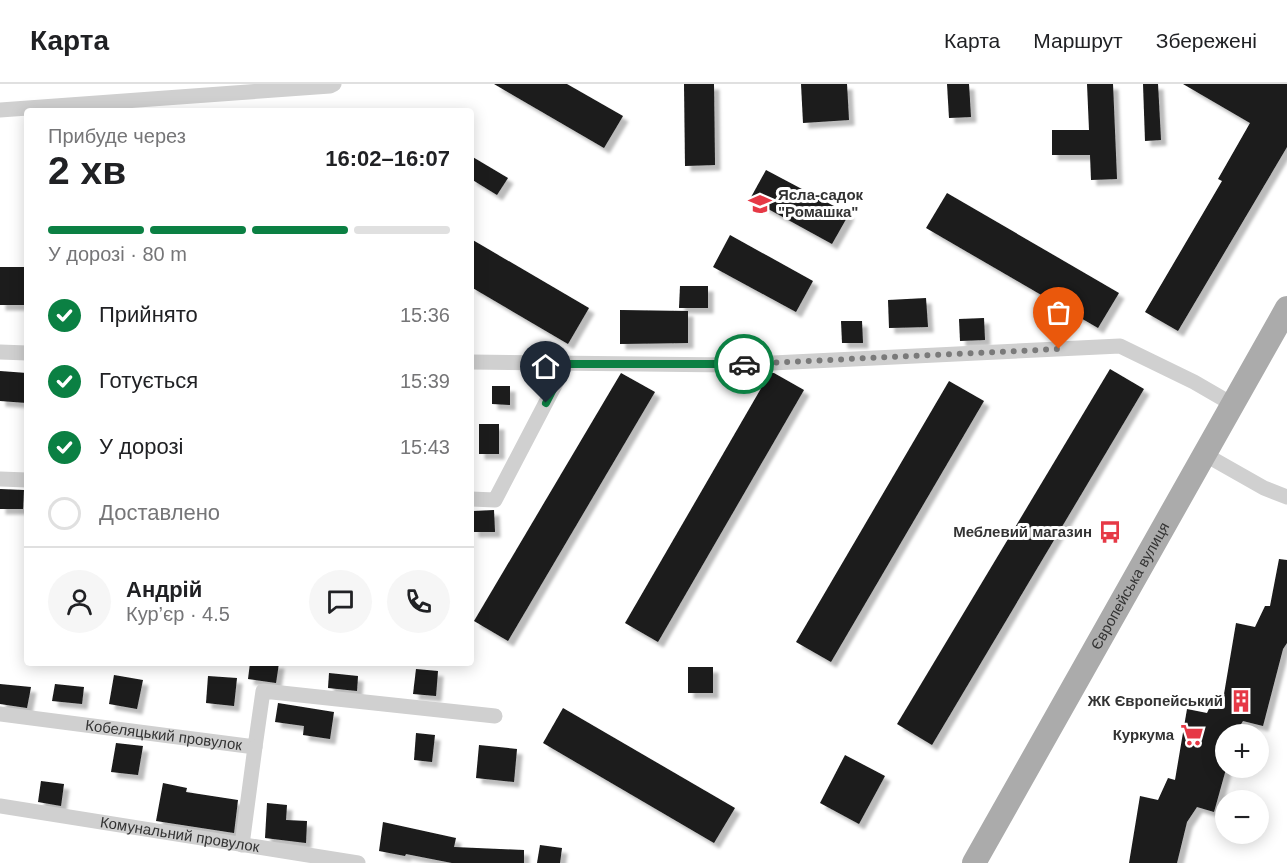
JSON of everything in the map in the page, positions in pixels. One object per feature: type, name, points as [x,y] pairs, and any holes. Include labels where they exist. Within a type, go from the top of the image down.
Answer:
[{"type":"main road","name":"Європейська вулиця","points":[[974,863],[1287,308]]},
{"type":"street","points":[[30,108],[269,92],[334,84]]},
{"type":"street","points":[[0,110],[24,108]]},
{"type":"street","points":[[474,362],[729,365],[1120,346],[1194,382],[1232,404]]},
{"type":"street","points":[[0,352],[24,353]]},
{"type":"street","points":[[474,499],[495,500],[566,364]]},
{"type":"street","points":[[1204,454],[1264,488],[1287,497]]},
{"type":"street","points":[[0,479],[24,480]]},
{"type":"street","name":"Кобеляцький провулок","points":[[0,714],[255,747],[263,691],[495,716]]},
{"type":"street","points":[[242,844],[255,747]]},
{"type":"street","name":"Комунальний провулок","points":[[0,806],[358,863]]},
{"type":"building","points":[[494,84],[567,84],[623,116],[604,148]]},
{"type":"building","points":[[684,84],[714,84],[715,165],[685,166]]},
{"type":"building","points":[[801,84],[847,84],[849,120],[803,123]]},
{"type":"building","points":[[947,84],[969,84],[971,117],[949,118]]},
{"type":"building","points":[[1087,84],[1113,84],[1117,179],[1091,180],[1090,155],[1052,155],[1052,130],[1089,130]]},
{"type":"building","points":[[1143,84],[1158,84],[1161,140],[1145,141]]},
{"type":"building","points":[[1183,84],[1287,84],[1287,147],[1178,331],[1145,312],[1222,181],[1218,179],[1250,123]]},
{"type":"building","points":[[474,158],[508,178],[497,195],[474,181]]},
{"type":"building","points":[[766,170],[849,214],[832,244],[750,199]]},
{"type":"building","points":[[947,193],[1119,293],[1098,328],[926,228]]},
{"type":"building","points":[[730,235],[813,281],[796,312],[713,267]]},
{"type":"building","points":[[474,241],[589,308],[568,344],[474,289]]},
{"type":"building","points":[[0,267],[24,267],[24,305],[0,305]]},
{"type":"building","points":[[680,286],[708,286],[708,308],[679,308]]},
{"type":"building","points":[[926,298],[928,327],[889,328],[888,300]]},
{"type":"building","points":[[620,310],[688,311],[688,343],[620,344]]},
{"type":"building","points":[[984,318],[985,340],[960,341],[959,319]]},
{"type":"building","points":[[841,321],[862,321],[863,343],[842,343]]},
{"type":"building","points":[[1110,369],[1144,389],[932,745],[897,724]]},
{"type":"building","points":[[0,371],[24,373],[24,403],[0,401]]},
{"type":"building","points":[[621,373],[655,392],[508,641],[474,621]]},
{"type":"building","points":[[770,373],[804,390],[658,642],[625,623]]},
{"type":"building","points":[[949,381],[984,401],[831,662],[796,642]]},
{"type":"building","points":[[492,386],[510,386],[510,405],[492,404]]},
{"type":"building","points":[[479,424],[499,424],[499,454],[479,454]]},
{"type":"building","points":[[0,489],[24,490],[23,509],[0,509]]},
{"type":"building","points":[[494,510],[495,532],[474,532],[474,511]]},
{"type":"building","name":"ЖК Європейський","points":[[1279,559],[1287,560],[1287,643],[1283,649],[1264,724],[1243,721],[1241,724],[1215,724],[1215,778],[1223,778],[1220,790],[1215,790],[1214,812],[1197,807],[1187,822],[1177,863],[1129,863],[1140,796],[1158,800],[1168,778],[1175,780],[1187,709],[1207,713],[1217,692],[1224,694],[1236,623],[1255,627],[1265,606],[1270,606]]},
{"type":"building","points":[[250,666],[279,666],[276,683],[248,679]]},
{"type":"building","points":[[688,667],[713,667],[713,693],[688,693]]},
{"type":"building","points":[[416,669],[438,671],[436,696],[413,694]]},
{"type":"building","points":[[329,673],[358,676],[357,691],[328,688]]},
{"type":"building","points":[[114,675],[143,680],[137,709],[109,704]]},
{"type":"building","points":[[208,676],[237,678],[234,706],[206,703]]},
{"type":"building","points":[[0,684],[31,687],[27,708],[0,704]]},
{"type":"building","points":[[55,684],[84,687],[82,704],[52,701]]},
{"type":"building","points":[[278,703],[334,712],[330,739],[303,735],[304,726],[275,722]]},
{"type":"building","points":[[563,708],[735,808],[714,843],[543,743]]},
{"type":"building","points":[[416,733],[435,735],[432,762],[414,760]]},
{"type":"building","points":[[116,743],[143,746],[138,775],[111,772]]},
{"type":"building","points":[[479,745],[517,749],[514,782],[476,778]]},
{"type":"building","points":[[845,755],[885,776],[859,824],[820,803]]},
{"type":"building","points":[[41,781],[64,784],[61,806],[38,802]]},
{"type":"building","points":[[163,783],[187,788],[186,792],[238,800],[234,833],[156,821]]},
{"type":"building","points":[[267,803],[287,805],[286,820],[307,821],[306,843],[265,838]]},
{"type":"building","points":[[383,822],[456,838],[454,847],[524,850],[524,863],[452,863],[379,851]]},
{"type":"building","points":[[540,845],[562,848],[560,863],[537,863]]},
{"type":"way so far","points":[[744,364],[1059,349]]},
{"type":"place","name":"Ясла-садок \"Ромашка\"","points":[[760,204]]},
{"type":"place","name":"Меблевий магазин","points":[[1110,532]]},
{"type":"place","name":"ЖК Європейський","points":[[1241,701]]},
{"type":"place","name":"Куркума","points":[[1192,735]]},
{"type":"route","points":[[546,403],[566,364],[744,364]]}]
